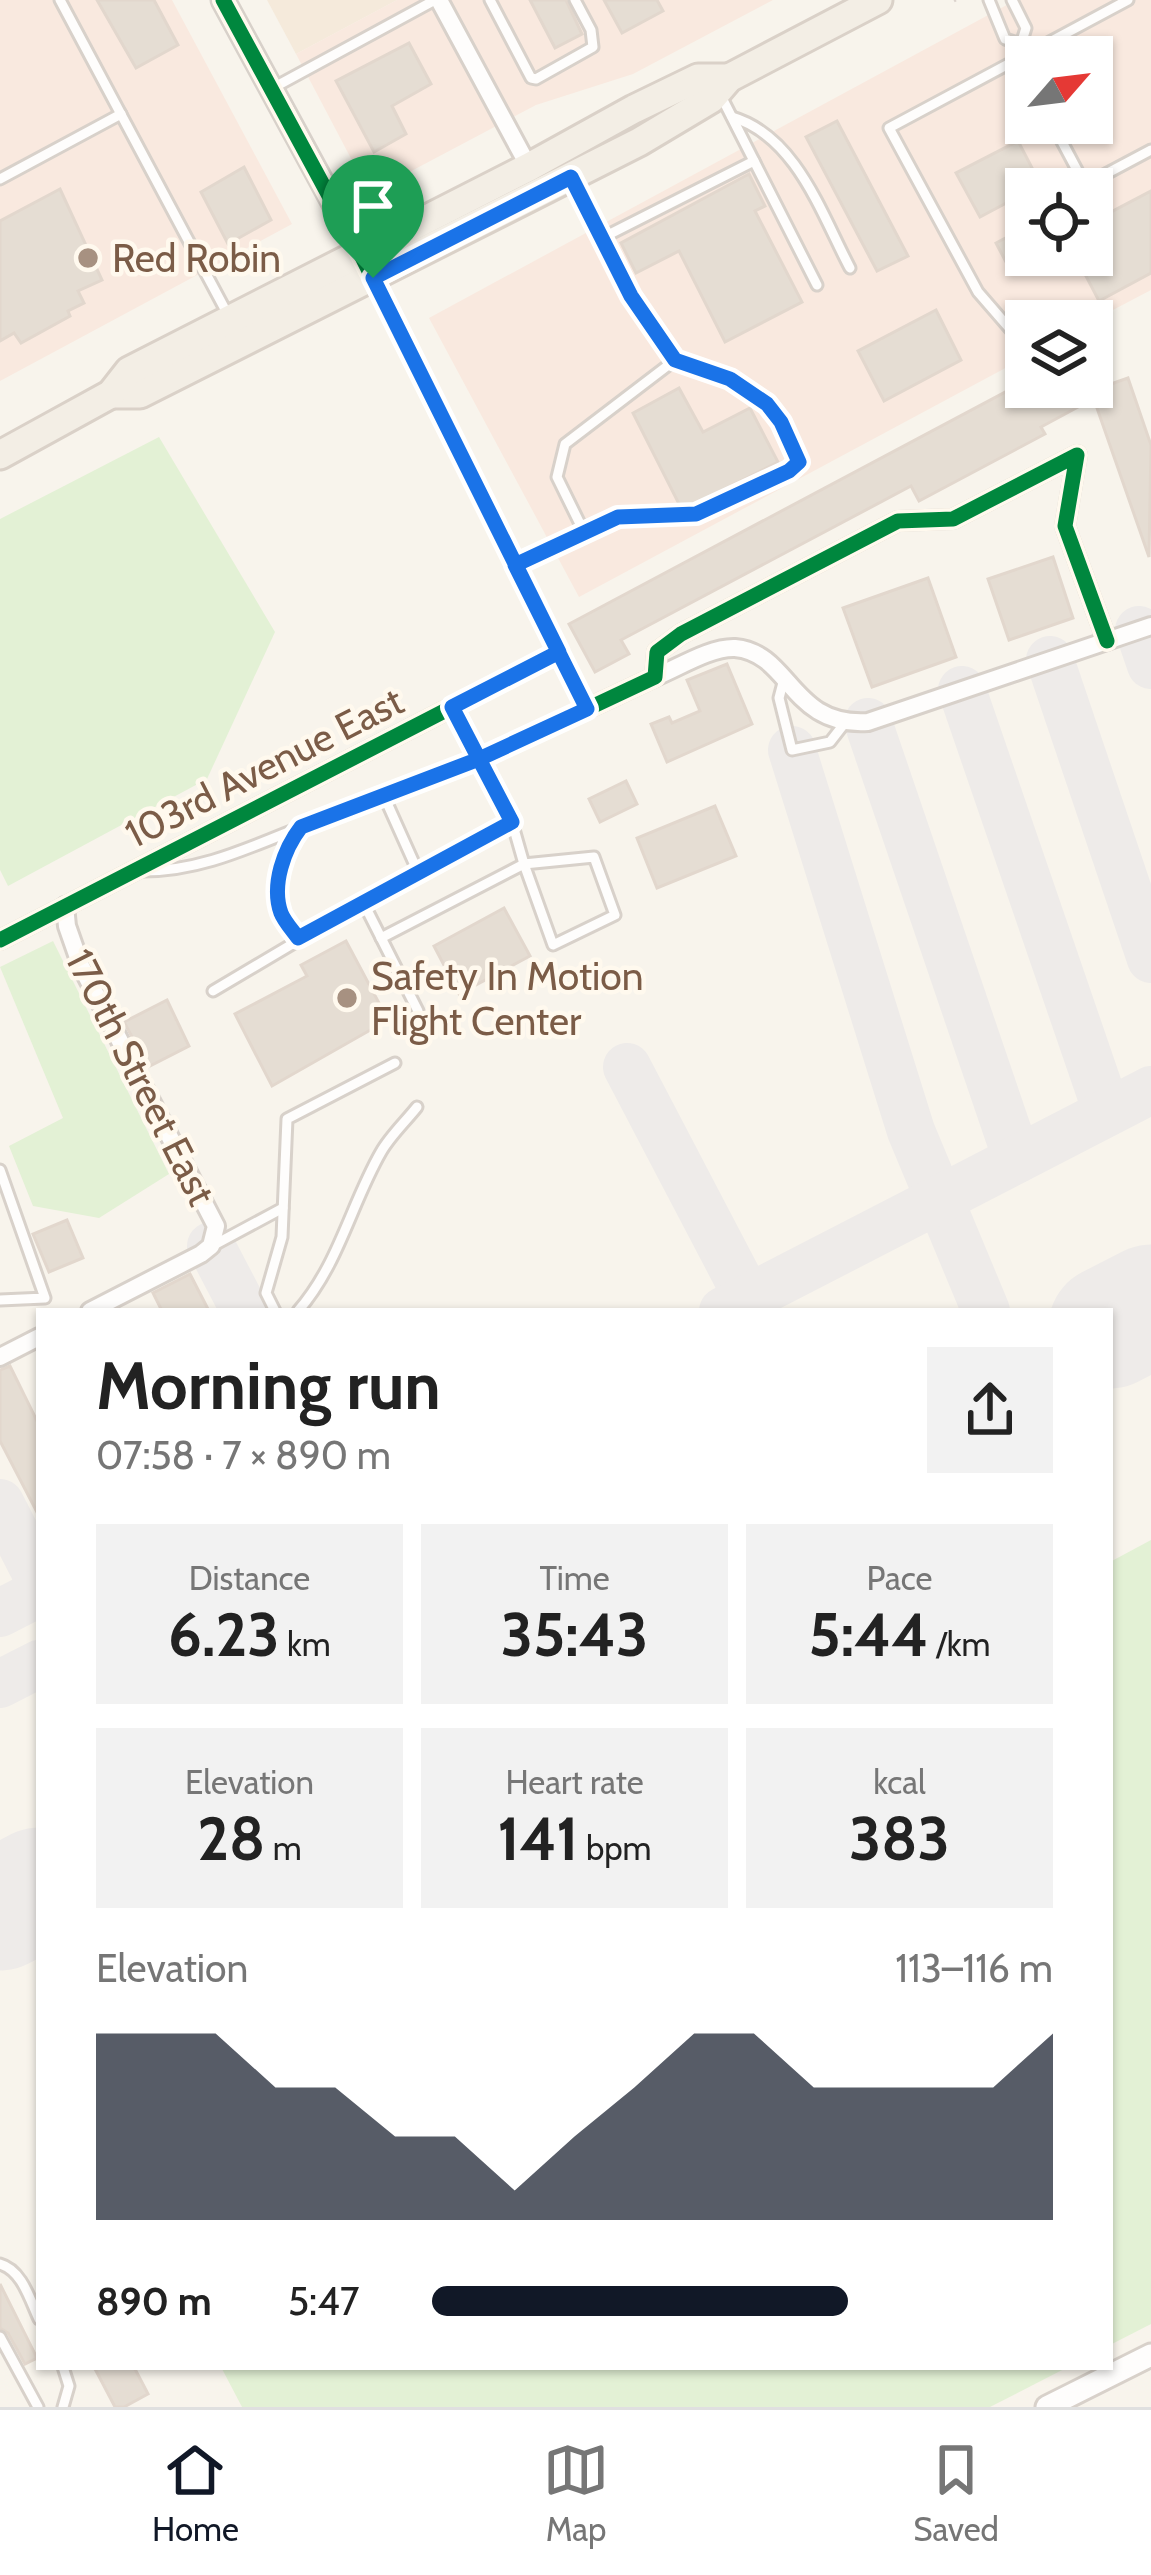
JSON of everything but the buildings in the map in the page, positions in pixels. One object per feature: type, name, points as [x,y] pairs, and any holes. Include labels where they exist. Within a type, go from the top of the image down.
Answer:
[{"type":"main road","points":[[0,454],[111,394],[129,371],[229,318],[367,265],[571,177],[671,124],[724,84],[878,0]]},
{"type":"main road","points":[[111,394],[140,394],[529,167],[698,78],[724,84]]},
{"type":"street","points":[[223,0],[367,265],[587,709],[735,648],[752,652],[816,711],[844,724],[868,722],[1151,626]]},
{"type":"street","points":[[437,0],[529,167]]},
{"type":"street","points":[[656,677],[657,652],[701,624],[898,521],[953,519],[1077,455],[1065,526],[1107,641]]},
{"type":"street","name":"103rd Avenue East","points":[[0,940],[559,652]]},
{"type":"street","name":"170th Street East","points":[[65,906],[81,966],[216,1226],[212,1246]]},
{"type":"street","points":[[96,1308],[212,1246]]},
{"type":"street","points":[[0,1357],[36,1339]]},
{"type":"street","points":[[1047,2407],[1151,2354]]},
{"type":"lane","points":[[59,0],[229,318]]},
{"type":"lane","points":[[271,89],[437,0]]},
{"type":"lane","points":[[490,0],[531,78],[542,77],[592,47],[591,29],[575,0]]},
{"type":"lane","points":[[989,0],[1005,39]]},
{"type":"lane","points":[[1012,0],[1026,28],[1025,36]]},
{"type":"lane","points":[[1055,36],[1128,0]]},
{"type":"lane","points":[[1005,62],[889,128],[978,292],[1005,324]]},
{"type":"lane","points":[[724,84],[732,118],[817,284]]},
{"type":"lane","points":[[0,178],[121,114]]},
{"type":"lane","points":[[732,118],[752,123],[789,156],[850,268]]},
{"type":"lane","points":[[1063,144],[1085,185],[1151,150]]},
{"type":"lane","points":[[602,238],[754,161]]},
{"type":"lane","points":[[515,565],[634,514],[696,514],[799,462],[767,404],[730,379],[675,360],[631,296],[571,177]]},
{"type":"lane","points":[[584,532],[556,476],[565,445],[675,360]]},
{"type":"lane","points":[[784,679],[779,698],[792,750],[830,742],[844,724]]},
{"type":"lane","points":[[381,938],[524,864],[594,857],[615,915],[554,945],[524,864],[512,822],[452,707]]},
{"type":"lane","points":[[135,871],[165,872],[214,862],[479,759],[587,709]]},
{"type":"lane","points":[[383,794],[418,872]]},
{"type":"lane","points":[[213,991],[298,938],[512,822]]},
{"type":"lane","points":[[298,938],[281,913],[278,886],[287,846],[301,827]]},
{"type":"lane","points":[[363,902],[418,1011]]},
{"type":"lane","points":[[274,1308],[266,1293],[282,1238],[287,1119],[394,1063]]},
{"type":"lane","points":[[301,1308],[343,1240],[382,1150],[417,1107]]},
{"type":"lane","points":[[0,1170],[45,1298],[0,1300]]},
{"type":"lane","points":[[212,1246],[283,1208]]},
{"type":"lane","points":[[0,2264],[9,2266],[18,2277],[36,2313]]},
{"type":"lane","points":[[0,2337],[36,2406]]},
{"type":"lane","points":[[63,2407],[69,2386],[64,2370]]},
{"type":"shaded area","points":[[0,0],[172,0],[292,224],[0,381]]},
{"type":"shaded area","points":[[267,0],[397,0],[296,54]]},
{"type":"shaded area","points":[[397,0],[773,0],[633,74],[536,105],[383,186],[380,180],[366,187],[296,54]]},
{"type":"shaded area","points":[[1016,0],[1151,0],[1151,290],[1113,310],[1113,300],[1005,300],[1005,368],[579,597],[429,318]]},
{"type":"green space","points":[[159,437],[275,632],[207,779],[8,886],[0,870],[0,519]]},
{"type":"green space","points":[[53,941],[169,1174],[99,1218],[33,1206],[9,1146],[63,1118],[0,967]]},
{"type":"green space","points":[[1151,1540],[1151,2324],[1113,2343],[1113,1560]]},
{"type":"green space","points":[[223,2370],[1062,2370],[990,2407],[242,2407]]},
{"type":"taxiway","points":[[1139,630],[1151,665]]},
{"type":"taxiway","points":[[1050,660],[1151,959]]},
{"type":"taxiway","points":[[962,690],[1107,1112]]},
{"type":"taxiway","points":[[868,722],[1017,1159]]},
{"type":"taxiway","points":[[792,750],[911,1131],[985,1308]]},
{"type":"taxiway","points":[[627,1067],[748,1298]]},
{"type":"taxiway","points":[[729,1308],[1151,1090]]},
{"type":"taxiway","points":[[211,1246],[243,1308]]},
{"type":"taxiway","points":[[0,1503],[36,1573]]},
{"type":"taxiway","points":[[0,1613],[36,1595]]},
{"type":"taxiway","points":[[0,1684],[36,1666]]},
{"type":"runway","points":[[1113,1325],[1151,1306]]},
{"type":"runway","points":[[0,1909],[36,1891]]},
{"type":"cycle path","points":[[223,0],[360,253],[587,709],[655,677],[657,652],[681,634],[898,521],[953,519],[1077,455],[1065,526],[1107,641]]},
{"type":"cycle path","points":[[0,940],[559,652]]},
{"type":"place","name":"Red Robin","points":[[88,258]]},
{"type":"place","name":"Safety In Motion Flight Center","points":[[347,998]]},
{"type":"route","points":[[373,278],[559,652],[452,707],[479,759],[301,827],[287,846],[278,886],[281,913],[298,938],[512,822],[479,759],[587,709],[559,652],[515,565],[618,517],[696,514],[734,499],[799,462],[767,404],[730,379],[675,360],[631,296],[571,177],[373,278]]}]
